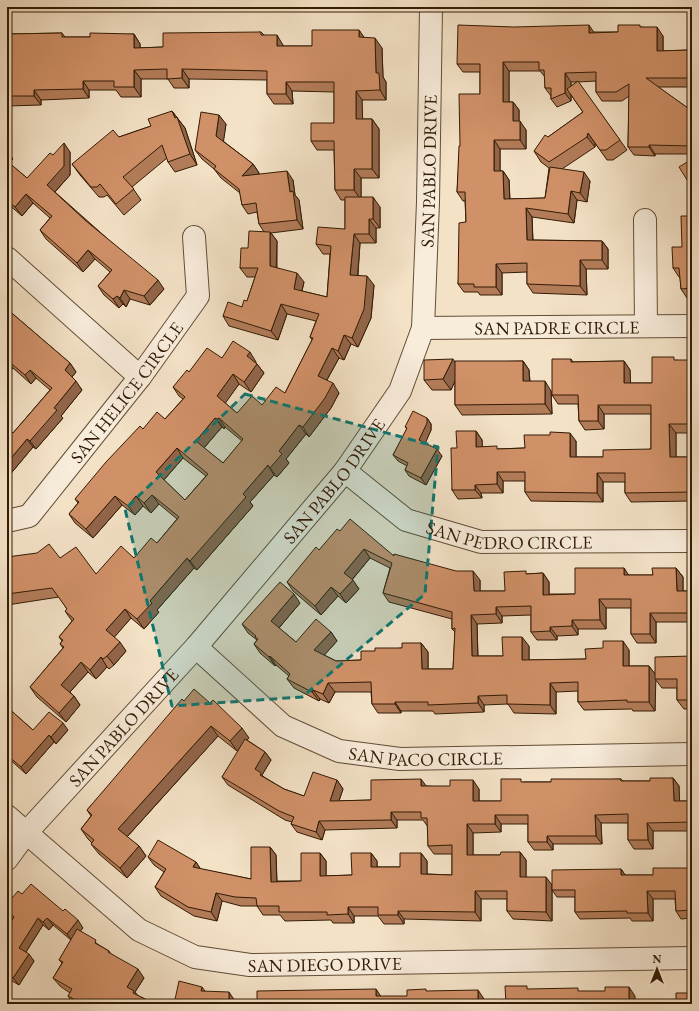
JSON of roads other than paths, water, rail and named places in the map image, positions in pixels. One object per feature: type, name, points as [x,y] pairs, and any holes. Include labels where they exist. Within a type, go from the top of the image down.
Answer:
[{"type":"street","name":"SAN PABLO DRIVE","points":[[7,858],[26,833],[196,647],[345,471],[400,391],[423,328],[428,202],[431,7]]},
{"type":"street","points":[[645,220],[646,326]]},
{"type":"street","name":"SAN HELICE CIRCLE","points":[[7,521],[29,516],[140,377],[198,296],[194,237]]},
{"type":"street","points":[[7,258],[140,377]]},
{"type":"street","name":"SAN PADRE CIRCLE","points":[[423,328],[692,326]]},
{"type":"street","name":"SAN PEDRO CIRCLE","points":[[345,471],[406,520],[481,542],[692,540]]},
{"type":"street","name":"SAN PACO CIRCLE","points":[[196,647],[283,726],[339,751],[400,759],[692,754]]},
{"type":"street","name":"SAN DIEGO DRIVE","points":[[7,816],[139,930],[195,957],[250,965],[692,958]]}]
